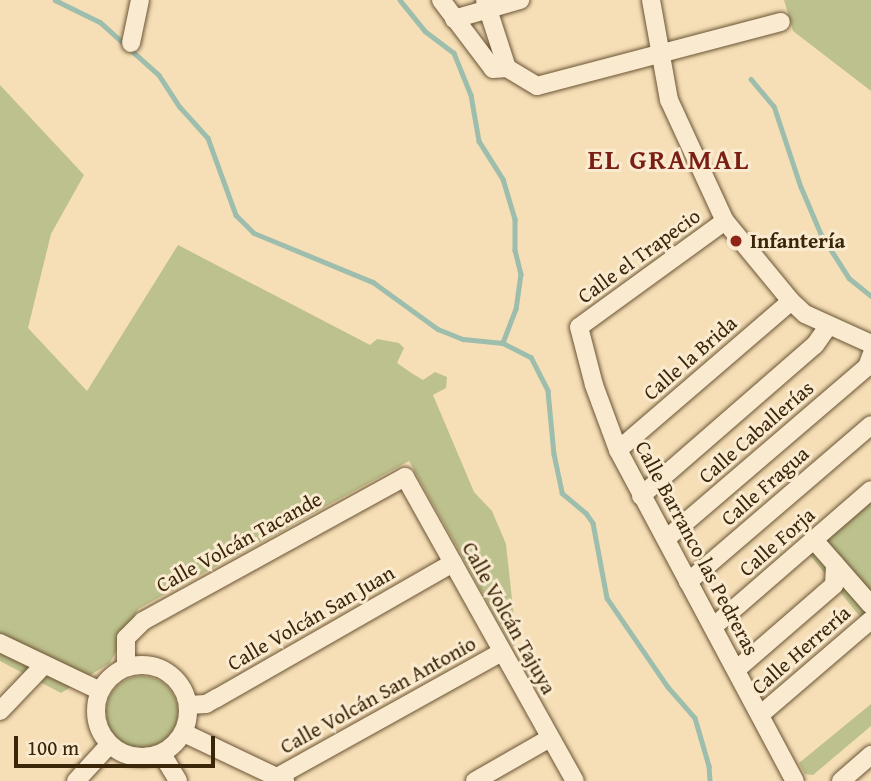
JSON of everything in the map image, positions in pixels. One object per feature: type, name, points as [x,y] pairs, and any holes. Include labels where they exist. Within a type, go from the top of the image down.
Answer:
[{"type":"street","points":[[131,43],[140,0]]},
{"type":"street","points":[[441,0],[493,69],[507,68],[537,86],[781,22]]},
{"type":"street","points":[[454,19],[486,4],[520,0]]},
{"type":"street","points":[[651,0],[669,100],[725,221],[791,301],[805,314],[871,344]]},
{"type":"street","points":[[486,4],[507,68]]},
{"type":"street","name":"Calle el Trapecio","points":[[579,327],[725,221]]},
{"type":"street","name":"Calle la Brida","points":[[618,450],[791,301]]},
{"type":"street","points":[[642,496],[815,345],[828,325]]},
{"type":"street","name":"Calle Barranco las Pedreras","points":[[579,327],[594,385],[618,450],[795,781]]},
{"type":"street","name":"Calle Caballerías","points":[[666,539],[867,367],[871,356]]},
{"type":"street","name":"Calle Fragua","points":[[688,582],[871,425]]},
{"type":"street","name":"Calle Volcán Tajuya","points":[[405,477],[576,781]]},
{"type":"street","name":"Calle Volcán Tacande","points":[[126,667],[126,638],[143,621],[405,477]]},
{"type":"street","name":"Calle Forja","points":[[713,627],[871,490]]},
{"type":"street","points":[[814,540],[871,605]]},
{"type":"street","name":"Calle Volcán San Juan","points":[[189,705],[206,704],[453,563]]},
{"type":"street","points":[[736,670],[834,585],[835,565]]},
{"type":"street","name":"Calle Herrería","points":[[760,715],[871,620]]},
{"type":"street","points":[[0,643],[100,691]]},
{"type":"street","name":"Calle Volcán San Antonio","points":[[281,779],[502,652]]},
{"type":"street","points":[[0,711],[44,665]]},
{"type":"street","points":[[143,665],[159,668],[174,677],[184,690],[189,705],[184,733],[175,745],[162,754],[144,758],[125,755],[109,745],[99,729],[95,710],[100,691],[106,681],[126,667],[143,665]]},
{"type":"street","points":[[184,733],[281,779]]},
{"type":"street","points":[[475,781],[550,738]]},
{"type":"street","points":[[76,781],[109,745]]},
{"type":"street","points":[[162,754],[178,781]]},
{"type":"street","points":[[841,781],[871,755]]},
{"type":"green space","points":[[784,0],[871,0],[871,91],[793,31]]},
{"type":"green space","points":[[0,85],[84,175],[51,234],[28,328],[87,391],[178,245],[370,345],[377,339],[399,343],[404,348],[397,363],[423,380],[435,372],[447,377],[446,388],[433,395],[474,492],[492,511],[506,544],[515,627],[513,647],[409,461],[138,609],[110,663],[61,693],[0,661]]},
{"type":"green space","points":[[871,490],[871,620],[866,624],[804,548]]},
{"type":"green space","points":[[142,676],[162,682],[172,692],[178,712],[172,732],[162,742],[142,748],[122,742],[112,732],[106,712],[112,692],[122,682]]},
{"type":"green space","points":[[871,704],[871,726],[813,775],[805,774],[799,763]]},
{"type":"waterway","points":[[55,0],[100,22],[159,75],[180,107],[208,138],[236,215],[254,233],[373,282],[438,329],[463,339],[503,343],[531,357],[548,391],[554,454],[562,493],[586,513],[593,523],[607,598],[668,687],[695,718],[709,766],[710,781]]},
{"type":"waterway","points":[[400,0],[425,31],[454,53],[471,95],[479,141],[503,179],[515,219],[515,250],[521,274],[516,309],[503,343]]},
{"type":"waterway","points":[[751,79],[774,106],[801,187],[821,234],[849,278],[871,296]]},
{"type":"place","name":"Infantería","points":[[736,241]]},
{"type":"district","name":"EL GRAMAL","points":[[669,159]]}]
